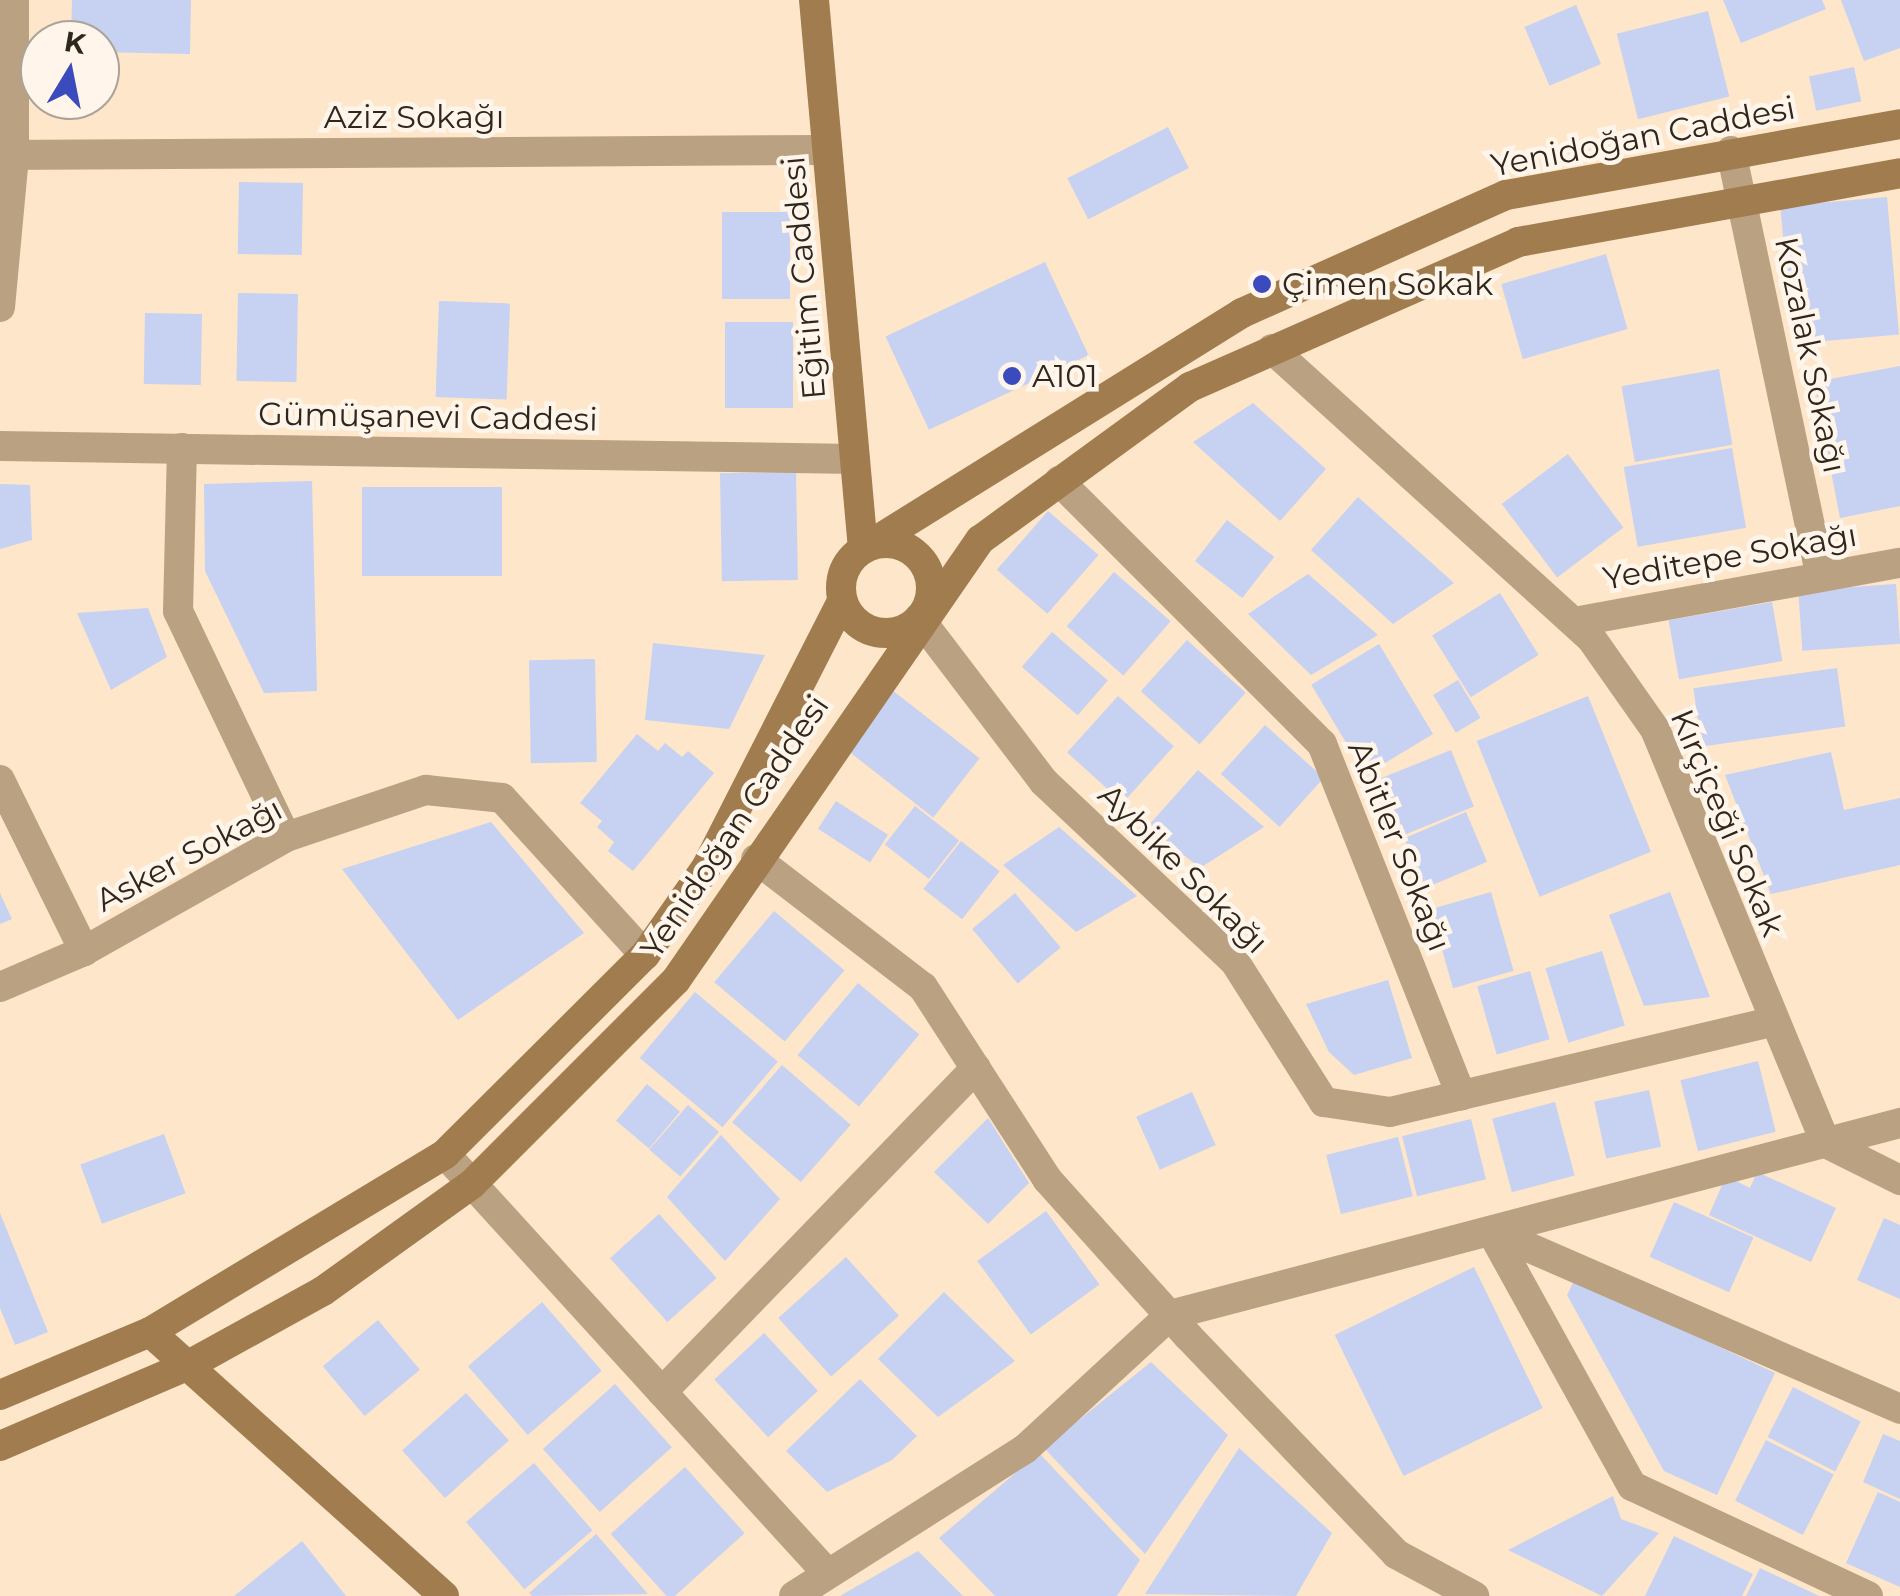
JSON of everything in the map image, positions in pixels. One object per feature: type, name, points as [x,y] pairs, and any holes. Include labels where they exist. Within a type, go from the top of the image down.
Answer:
[{"type":"street","points":[[0,307],[14,0]]},
{"type":"street","name":"Eğitim Caddesi","points":[[814,0],[863,550]]},
{"type":"street","name":"Yenidoğan Caddesi","points":[[863,550],[1242,313],[1506,195],[1731,150],[1900,124]]},
{"type":"street","name":"Aziz Sokağı","points":[[7,155],[828,150]]},
{"type":"street","name":"Kozalak Sokağı","points":[[1731,150],[1820,573]]},
{"type":"street","name":"Yenidoğan Caddesi","points":[[0,1446],[187,1366],[323,1291],[472,1184],[676,980],[918,618],[980,540],[1190,386],[1518,242],[1900,174]]},
{"type":"street","points":[[1242,313],[1272,348]]},
{"type":"street","name":"Kırçiçeği Sokak","points":[[1272,348],[1574,622],[1655,729],[1772,1022],[1826,1143]]},
{"type":"street","name":"Gümüşanevi Caddesi","points":[[0,446],[855,459]]},
{"type":"street","points":[[182,448],[178,612],[286,838]]},
{"type":"street","name":"Abitler Sokağı","points":[[1059,481],[1322,744],[1461,1095]]},
{"type":"street","points":[[890,543],[925,566],[931,593],[918,618],[876,632],[842,600],[844,571],[863,550],[890,543]]},
{"type":"street","name":"Yeditepe Sokağı","points":[[1574,622],[1820,573],[1900,564]]},
{"type":"street","name":"Yenidoğan Caddesi","points":[[0,1394],[150,1332],[445,1154],[645,954],[706,868],[842,600]]},
{"type":"street","name":"Aybike Sokağı","points":[[918,618],[1044,782],[1235,962],[1324,1102],[1390,1112],[1772,1022]]},
{"type":"street","points":[[0,780],[84,951]]},
{"type":"street","name":"Asker Sokağı","points":[[0,987],[84,951],[286,838],[426,790],[502,798],[645,954]]},
{"type":"street","points":[[756,859],[923,987],[1047,1179],[1170,1315],[1396,1554],[1474,1596]]},
{"type":"street","points":[[662,1392],[976,1068]]},
{"type":"street","points":[[794,1596],[1025,1449],[1170,1315],[1900,1123]]},
{"type":"street","points":[[1826,1143],[1900,1180]]},
{"type":"street","points":[[445,1154],[828,1574]]},
{"type":"street","points":[[1491,1231],[1900,1409]]},
{"type":"street","points":[[1491,1231],[1632,1486],[1868,1596]]},
{"type":"street","points":[[150,1332],[444,1596]]},
{"type":"building","points":[[72,0],[191,0],[190,54],[120,52],[120,20],[72,20]]},
{"type":"building","points":[[1723,0],[1822,0],[1826,9],[1741,43]]},
{"type":"building","points":[[1841,0],[1900,0],[1900,48],[1864,61]]},
{"type":"building","points":[[1576,5],[1601,64],[1549,86],[1524,27]]},
{"type":"building","points":[[1708,11],[1729,96],[1638,119],[1617,34]]},
{"type":"building","points":[[1854,67],[1861,101],[1816,111],[1809,77]]},
{"type":"building","points":[[1168,127],[1189,168],[1088,219],[1067,178]]},
{"type":"building","points":[[239,182],[303,183],[302,255],[238,254]]},
{"type":"building","points":[[1887,197],[1899,334],[1792,344],[1780,206]]},
{"type":"building","points":[[722,212],[790,212],[790,299],[722,299]]},
{"type":"building","points":[[1606,254],[1627,329],[1523,359],[1501,284]]},
{"type":"building","points":[[1045,262],[1089,355],[929,430],[885,336]]},
{"type":"building","points":[[238,293],[298,294],[296,382],[236,381]]},
{"type":"building","points":[[439,301],[510,303],[507,399],[436,397]]},
{"type":"building","points":[[145,313],[202,314],[201,385],[144,384]]},
{"type":"building","points":[[725,322],[793,322],[793,408],[725,408]]},
{"type":"building","points":[[1900,366],[1900,506],[1840,518],[1814,382]]},
{"type":"building","points":[[1719,369],[1732,445],[1635,462],[1622,386]]},
{"type":"building","points":[[1253,403],[1326,469],[1280,521],[1193,442]]},
{"type":"building","points":[[1732,448],[1746,528],[1638,547],[1624,467]]},
{"type":"building","points":[[1568,454],[1623,527],[1557,577],[1502,504]]},
{"type":"building","points":[[796,472],[798,580],[722,581],[720,473]]},
{"type":"building","points":[[312,481],[317,691],[264,693],[205,571],[204,484]]},
{"type":"building","points":[[0,484],[30,485],[32,540],[0,549]]},
{"type":"building","points":[[362,487],[502,487],[502,576],[362,576]]},
{"type":"building","points":[[1358,497],[1454,583],[1393,624],[1311,550]]},
{"type":"building","points":[[1048,511],[1099,555],[1047,614],[997,570]]},
{"type":"building","points":[[1227,520],[1274,557],[1242,598],[1195,561]]},
{"type":"building","points":[[1114,572],[1171,621],[1123,676],[1067,626]]},
{"type":"building","points":[[1308,574],[1378,635],[1311,675],[1248,614]]},
{"type":"building","points":[[1896,584],[1900,644],[1802,651],[1798,591]]},
{"type":"building","points":[[1500,593],[1539,655],[1471,697],[1432,635]]},
{"type":"building","points":[[1772,602],[1782,661],[1679,679],[1669,620]]},
{"type":"building","points":[[148,608],[167,657],[111,690],[77,613]]},
{"type":"building","points":[[1052,632],[1108,681],[1078,715],[1022,667]]},
{"type":"building","points":[[1187,640],[1246,693],[1200,744],[1141,691]]},
{"type":"building","points":[[653,643],[765,655],[729,729],[645,720]]},
{"type":"building","points":[[1379,644],[1433,734],[1365,775],[1311,685]]},
{"type":"building","points":[[595,659],[597,762],[531,763],[529,660]]},
{"type":"building","points":[[1837,668],[1845,726],[1702,747],[1693,688]]},
{"type":"building","points":[[1458,680],[1481,718],[1456,733],[1433,695]]},
{"type":"building","points":[[892,690],[979,758],[933,817],[846,749]]},
{"type":"building","points":[[1118,696],[1174,746],[1123,803],[1067,752]]},
{"type":"building","points":[[1588,696],[1651,852],[1540,897],[1477,741]]},
{"type":"building","points":[[1265,725],[1324,778],[1280,827],[1221,774]]},
{"type":"building","points":[[637,734],[658,751],[665,743],[682,757],[688,751],[714,773],[633,871],[608,851],[614,842],[597,827],[602,821],[580,803]]},
{"type":"building","points":[[1451,750],[1474,807],[1404,835],[1381,778]]},
{"type":"building","points":[[1831,752],[1844,810],[1900,798],[1900,865],[1771,894],[1725,775]]},
{"type":"building","points":[[1198,770],[1264,827],[1200,868],[1148,826]]},
{"type":"building","points":[[836,801],[888,835],[870,862],[818,829]]},
{"type":"building","points":[[915,806],[959,840],[929,879],[885,845]]},
{"type":"building","points":[[1466,812],[1487,862],[1425,888],[1404,838]]},
{"type":"building","points":[[491,822],[584,933],[458,1020],[342,869]]},
{"type":"building","points":[[1059,827],[1137,896],[1076,932],[1003,865]]},
{"type":"building","points":[[961,841],[1000,871],[962,919],[923,889]]},
{"type":"building","points":[[1491,892],[1514,971],[1453,988],[1430,909]]},
{"type":"building","points":[[1670,892],[1710,997],[1644,1006],[1609,915]]},
{"type":"building","points":[[0,893],[12,919],[0,924]]},
{"type":"building","points":[[1015,893],[1061,947],[1018,983],[972,929]]},
{"type":"building","points":[[774,911],[844,970],[785,1041],[714,982]]},
{"type":"building","points":[[1602,951],[1625,1026],[1568,1043],[1546,968]]},
{"type":"building","points":[[1530,971],[1550,1039],[1497,1054],[1477,986]]},
{"type":"building","points":[[1388,980],[1412,1058],[1354,1075],[1329,1052],[1306,1004]]},
{"type":"building","points":[[858,983],[919,1034],[859,1106],[798,1055]]},
{"type":"building","points":[[695,992],[778,1061],[722,1127],[640,1058]]},
{"type":"building","points":[[1758,1061],[1776,1132],[1698,1151],[1680,1080]]},
{"type":"building","points":[[782,1065],[851,1125],[801,1182],[732,1122]]},
{"type":"building","points":[[647,1084],[680,1112],[649,1148],[616,1121]]},
{"type":"building","points":[[1649,1090],[1661,1147],[1606,1158],[1594,1102]]},
{"type":"building","points":[[1192,1092],[1216,1145],[1160,1170],[1136,1117]]},
{"type":"building","points":[[1555,1102],[1575,1175],[1512,1192],[1492,1119]]},
{"type":"building","points":[[688,1105],[719,1132],[680,1176],[649,1150]]},
{"type":"building","points":[[988,1118],[1029,1183],[988,1224],[934,1172]]},
{"type":"building","points":[[1471,1119],[1486,1179],[1417,1196],[1402,1136]]},
{"type":"building","points":[[164,1134],[186,1193],[102,1224],[80,1164]]},
{"type":"building","points":[[721,1135],[780,1199],[725,1261],[667,1197]]},
{"type":"building","points":[[1398,1137],[1413,1196],[1341,1214],[1326,1155]]},
{"type":"building","points":[[1757,1172],[1836,1208],[1811,1262],[1709,1215],[1726,1176],[1750,1188]]},
{"type":"building","points":[[1674,1202],[1753,1237],[1729,1292],[1650,1257]]},
{"type":"building","points":[[1046,1211],[1099,1285],[1031,1335],[977,1261]]},
{"type":"building","points":[[0,1213],[48,1332],[15,1345],[0,1308]]},
{"type":"building","points":[[659,1214],[717,1278],[667,1322],[610,1258]]},
{"type":"building","points":[[1884,1218],[1900,1225],[1900,1299],[1857,1280]]},
{"type":"building","points":[[846,1257],[899,1316],[831,1377],[778,1318]]},
{"type":"building","points":[[1474,1267],[1543,1408],[1404,1476],[1335,1335]]},
{"type":"building","points":[[1575,1279],[1775,1373],[1717,1495],[1664,1471],[1567,1295]]},
{"type":"building","points":[[944,1292],[1015,1361],[938,1417],[878,1359]]},
{"type":"building","points":[[542,1302],[602,1371],[528,1435],[468,1366]]},
{"type":"building","points":[[378,1320],[420,1370],[365,1416],[323,1366]]},
{"type":"building","points":[[764,1333],[818,1391],[768,1437],[714,1379]]},
{"type":"building","points":[[1151,1362],[1228,1435],[1145,1554],[1044,1448]]},
{"type":"building","points":[[860,1379],[917,1436],[892,1460],[827,1492],[786,1451]]},
{"type":"building","points":[[615,1384],[672,1447],[600,1512],[543,1449]]},
{"type":"building","points":[[1793,1387],[1861,1422],[1835,1471],[1768,1437]]},
{"type":"building","points":[[466,1393],[509,1441],[445,1498],[402,1451]]},
{"type":"building","points":[[1883,1434],[1900,1441],[1900,1499],[1863,1482]]},
{"type":"building","points":[[1766,1440],[1834,1475],[1803,1535],[1735,1501]]},
{"type":"building","points":[[1239,1448],[1332,1533],[1296,1596],[1145,1594]]},
{"type":"building","points":[[1039,1453],[1140,1560],[1117,1596],[995,1596],[939,1538]]},
{"type":"building","points":[[534,1463],[592,1530],[524,1589],[466,1522]]},
{"type":"building","points":[[685,1467],[745,1533],[675,1596],[667,1596],[611,1534]]},
{"type":"building","points":[[1878,1492],[1900,1502],[1900,1587],[1846,1563]]},
{"type":"building","points":[[1613,1496],[1621,1519],[1659,1533],[1602,1596],[1508,1550]]},
{"type":"building","points":[[596,1534],[648,1594],[529,1593]]},
{"type":"building","points":[[1674,1536],[1753,1574],[1742,1596],[1645,1596]]},
{"type":"building","points":[[302,1541],[346,1596],[234,1596]]},
{"type":"building","points":[[918,1551],[963,1596],[840,1596]]},
{"type":"building","points":[[1760,1568],[1819,1596],[1746,1596]]},
{"type":"place","name":"Çimen Sokak","points":[[1262,284]]},
{"type":"place","name":"A101","points":[[1012,376]]}]
